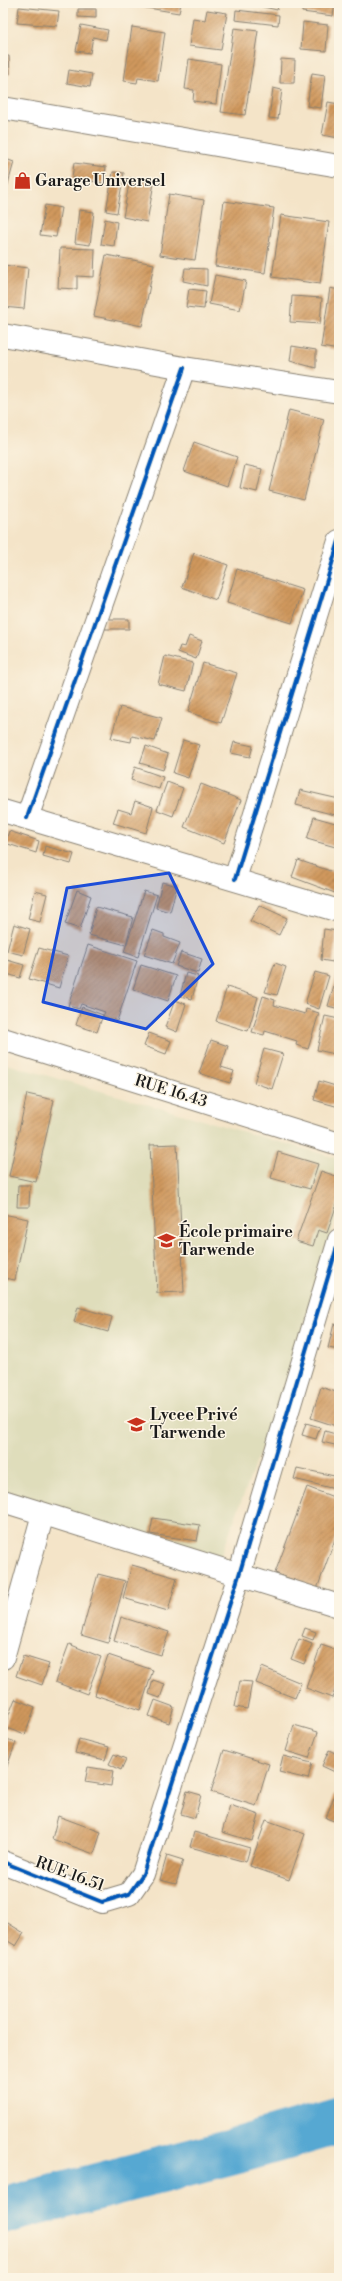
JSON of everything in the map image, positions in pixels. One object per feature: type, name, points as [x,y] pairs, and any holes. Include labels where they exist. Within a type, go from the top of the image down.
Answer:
[{"type":"street","points":[[3,108],[339,166]]},
{"type":"street","points":[[3,335],[184,368],[339,392]]},
{"type":"street","points":[[27,818],[184,368]]},
{"type":"street","points":[[235,879],[339,541]]},
{"type":"street","points":[[3,810],[339,911]]},
{"type":"street","name":"RUE 16.43","points":[[3,1039],[339,1144]]},
{"type":"street","points":[[239,1575],[339,1240]]},
{"type":"street","points":[[3,1501],[339,1606]]},
{"type":"street","points":[[3,1658],[43,1514]]},
{"type":"street","name":"RUE 16.51","points":[[3,1862],[102,1902],[129,1894],[143,1874],[239,1575]]},
{"type":"highlighted area","points":[[169,873],[213,964],[146,1029],[43,1002],[67,888]]},
{"type":"shaded area","points":[[3,1063],[339,1159],[339,1206],[296,1356],[220,1558],[3,1492]]},
{"type":"building","points":[[135,3],[181,3],[179,13],[135,6]]},
{"type":"building","points":[[246,3],[279,3],[277,10]]},
{"type":"building","points":[[303,3],[335,3],[333,16],[302,12]]},
{"type":"building","points":[[19,7],[59,11],[57,26],[17,23]]},
{"type":"building","points":[[78,9],[96,9],[96,18],[78,17]]},
{"type":"building","points":[[207,10],[227,13],[221,50],[189,46],[193,18],[205,20]]},
{"type":"building","points":[[236,10],[279,15],[278,25],[235,20]]},
{"type":"building","points":[[303,22],[328,25],[326,51],[301,49]]},
{"type":"building","points":[[81,25],[108,30],[106,40],[93,37],[90,53],[76,51]]},
{"type":"building","points":[[132,27],[165,32],[158,81],[138,78],[137,83],[124,81]]},
{"type":"building","points":[[234,28],[258,31],[245,115],[221,112]]},
{"type":"building","points":[[3,56],[9,56],[10,74],[3,74]]},
{"type":"building","points":[[189,59],[221,64],[216,104],[193,101],[194,90],[185,89]]},
{"type":"building","points":[[281,59],[295,60],[294,83],[280,83]]},
{"type":"building","points":[[69,70],[92,74],[90,87],[67,83]]},
{"type":"building","points":[[312,73],[325,75],[321,108],[307,106]]},
{"type":"building","points":[[273,88],[282,90],[278,119],[269,118]]},
{"type":"building","points":[[328,102],[339,104],[339,138],[322,135]]},
{"type":"building","points":[[3,158],[14,162],[6,191],[3,190]]},
{"type":"building","points":[[74,163],[106,167],[104,183],[72,178]]},
{"type":"building","points":[[113,172],[124,173],[117,213],[106,211]]},
{"type":"building","points":[[130,178],[154,183],[147,222],[123,217]]},
{"type":"building","points":[[169,194],[204,200],[195,260],[160,255]]},
{"type":"building","points":[[224,201],[274,208],[265,273],[215,266]]},
{"type":"building","points":[[45,205],[61,208],[56,237],[40,235]]},
{"type":"building","points":[[79,210],[94,212],[90,245],[75,243]]},
{"type":"building","points":[[281,215],[329,222],[320,284],[272,277]]},
{"type":"building","points":[[105,219],[117,222],[114,246],[101,244]]},
{"type":"building","points":[[60,248],[95,249],[94,277],[77,276],[77,289],[58,288]]},
{"type":"building","points":[[106,255],[154,264],[142,326],[94,316]]},
{"type":"building","points":[[3,265],[28,268],[24,309],[3,307]]},
{"type":"building","points":[[185,268],[207,269],[207,286],[183,281]]},
{"type":"building","points":[[215,275],[246,281],[240,310],[209,304]]},
{"type":"building","points":[[330,288],[339,290],[339,350],[321,347]]},
{"type":"building","points":[[189,289],[206,291],[204,309],[186,307]]},
{"type":"building","points":[[292,296],[322,298],[320,324],[290,322]]},
{"type":"building","points":[[292,346],[316,350],[316,368],[290,361]]},
{"type":"building","points":[[289,410],[324,419],[304,500],[269,491]]},
{"type":"building","points":[[194,442],[237,457],[227,486],[184,471]]},
{"type":"building","points":[[245,465],[262,469],[257,492],[240,488]]},
{"type":"building","points":[[194,553],[228,565],[216,600],[182,587]]},
{"type":"building","points":[[237,569],[303,590],[292,623],[227,603]]},
{"type":"building","points":[[105,619],[129,619],[129,629],[105,629]]},
{"type":"building","points":[[189,636],[202,641],[196,659],[178,652],[180,646],[185,647]]},
{"type":"building","points":[[165,656],[193,663],[186,691],[158,684]]},
{"type":"building","points":[[203,663],[237,673],[221,723],[188,712]]},
{"type":"building","points":[[120,707],[162,718],[155,741],[132,736],[131,742],[111,738]]},
{"type":"building","points":[[183,740],[199,745],[188,778],[173,773]]},
{"type":"building","points":[[234,742],[253,746],[250,757],[231,753]]},
{"type":"building","points":[[146,746],[168,754],[163,770],[140,763]]},
{"type":"building","points":[[135,767],[163,777],[159,789],[131,780]]},
{"type":"building","points":[[167,782],[183,788],[173,816],[157,810]]},
{"type":"building","points":[[201,784],[241,800],[224,843],[184,827]]},
{"type":"building","points":[[300,790],[339,799],[339,816],[296,805]]},
{"type":"building","points":[[135,801],[153,807],[146,833],[113,823],[118,809],[131,813]]},
{"type":"building","points":[[314,817],[339,824],[339,848],[307,839]]},
{"type":"building","points":[[9,831],[39,841],[36,853],[5,843]]},
{"type":"building","points":[[45,846],[74,854],[71,864],[43,856]]},
{"type":"building","points":[[298,860],[339,874],[335,893],[292,877]]},
{"type":"building","points":[[162,882],[177,886],[170,912],[156,908]]},
{"type":"building","points":[[77,890],[91,896],[80,929],[65,924]]},
{"type":"building","points":[[35,891],[47,894],[40,922],[28,919]]},
{"type":"building","points":[[144,891],[157,895],[138,957],[124,952]]},
{"type":"building","points":[[259,905],[287,918],[279,935],[250,921]]},
{"type":"building","points":[[96,907],[133,917],[126,945],[89,935]]},
{"type":"building","points":[[14,924],[30,929],[23,955],[7,951]]},
{"type":"building","points":[[324,929],[337,931],[333,962],[321,960]]},
{"type":"building","points":[[153,930],[164,934],[164,937],[180,943],[172,964],[144,955]]},
{"type":"building","points":[[88,945],[137,961],[117,1021],[103,1016],[105,1012],[81,1004],[79,1009],[68,1006]]},
{"type":"building","points":[[39,948],[68,956],[59,988],[29,979]]},
{"type":"building","points":[[181,952],[202,959],[198,973],[176,966]]},
{"type":"building","points":[[7,960],[24,965],[20,978],[4,973]]},
{"type":"building","points":[[275,963],[286,967],[277,995],[265,992]]},
{"type":"building","points":[[141,965],[176,976],[168,1001],[133,989]]},
{"type":"building","points":[[339,968],[339,1009],[328,1006]]},
{"type":"building","points":[[315,972],[329,976],[319,1009],[305,1004]]},
{"type":"building","points":[[186,973],[198,976],[192,999],[180,996]]},
{"type":"building","points":[[227,987],[258,997],[248,1031],[216,1021]]},
{"type":"building","points":[[263,996],[275,1000],[274,1005],[305,1014],[306,1009],[319,1013],[308,1049],[296,1045],[297,1041],[265,1031],[264,1035],[252,1032]]},
{"type":"building","points":[[175,1000],[186,1004],[177,1032],[165,1027]]},
{"type":"building","points":[[82,1007],[103,1015],[97,1032],[76,1025]]},
{"type":"building","points":[[325,1016],[339,1019],[339,1055],[317,1050]]},
{"type":"building","points":[[149,1033],[171,1041],[166,1054],[144,1046]]},
{"type":"building","points":[[211,1040],[228,1046],[221,1067],[234,1071],[230,1083],[199,1073]]},
{"type":"building","points":[[264,1049],[283,1054],[272,1089],[254,1083]]},
{"type":"building","points":[[319,1081],[339,1087],[339,1107],[314,1100]]},
{"type":"building","points":[[27,1094],[54,1100],[36,1182],[9,1176]]},
{"type":"building","points":[[177,1144],[184,1292],[157,1293],[150,1145]]},
{"type":"building","points":[[278,1152],[318,1164],[310,1189],[271,1178]]},
{"type":"building","points":[[321,1171],[339,1177],[339,1198],[327,1233],[318,1230],[313,1246],[296,1241]]},
{"type":"building","points":[[18,1185],[30,1185],[29,1207],[17,1207]]},
{"type":"building","points":[[3,1214],[28,1219],[15,1280],[3,1278]]},
{"type":"building","points":[[78,1307],[112,1317],[108,1332],[74,1322]]},
{"type":"building","points":[[334,1324],[339,1325],[339,1350],[328,1348]]},
{"type":"building","points":[[321,1387],[339,1393],[339,1427],[311,1418]]},
{"type":"building","points":[[306,1423],[320,1427],[316,1439],[302,1435]]},
{"type":"building","points":[[325,1431],[339,1435],[339,1446],[322,1442]]},
{"type":"building","points":[[297,1468],[339,1477],[339,1490],[294,1479]]},
{"type":"building","points":[[307,1487],[339,1499],[339,1528],[317,1589],[275,1573]]},
{"type":"building","points":[[153,1518],[200,1525],[197,1541],[150,1534]]},
{"type":"building","points":[[132,1565],[177,1578],[168,1611],[123,1598]]},
{"type":"building","points":[[98,1574],[125,1581],[108,1643],[81,1635]]},
{"type":"building","points":[[121,1617],[169,1632],[161,1655],[114,1641]]},
{"type":"building","points":[[305,1628],[316,1632],[313,1640],[302,1636]]},
{"type":"building","points":[[299,1639],[312,1644],[304,1664],[291,1659]]},
{"type":"building","points":[[69,1644],[101,1657],[87,1694],[55,1682]]},
{"type":"building","points":[[321,1645],[339,1651],[339,1679],[332,1698],[306,1688]]},
{"type":"building","points":[[108,1655],[153,1670],[140,1710],[95,1695]]},
{"type":"building","points":[[23,1656],[49,1664],[42,1685],[16,1676]]},
{"type":"building","points":[[262,1667],[301,1683],[295,1698],[256,1683]]},
{"type":"building","points":[[153,1680],[165,1684],[160,1698],[149,1694]]},
{"type":"building","points":[[240,1681],[252,1682],[247,1709],[235,1707]]},
{"type":"building","points":[[15,1699],[35,1707],[25,1735],[4,1727]]},
{"type":"building","points":[[155,1700],[174,1707],[169,1723],[149,1716]]},
{"type":"building","points":[[294,1725],[318,1732],[309,1758],[286,1751]]},
{"type":"building","points":[[3,1738],[16,1742],[6,1769],[3,1768]]},
{"type":"building","points":[[79,1739],[109,1747],[105,1760],[75,1753]]},
{"type":"building","points":[[224,1750],[269,1764],[256,1806],[211,1792]]},
{"type":"building","points":[[329,1750],[339,1755],[337,1773],[322,1766]]},
{"type":"building","points":[[114,1754],[126,1759],[121,1770],[109,1764]]},
{"type":"building","points":[[283,1756],[312,1763],[308,1779],[279,1772]]},
{"type":"building","points":[[88,1767],[113,1771],[111,1786],[85,1782]]},
{"type":"building","points":[[187,1791],[201,1795],[195,1818],[181,1814]]},
{"type":"building","points":[[335,1794],[339,1796],[339,1823],[326,1818]]},
{"type":"building","points":[[230,1805],[259,1815],[252,1841],[222,1832]]},
{"type":"building","points":[[58,1816],[101,1832],[94,1854],[52,1839]]},
{"type":"building","points":[[266,1820],[305,1834],[289,1880],[250,1866]]},
{"type":"building","points":[[194,1832],[250,1848],[246,1862],[190,1847]]},
{"type":"building","points":[[167,1855],[183,1860],[176,1884],[160,1880]]},
{"type":"building","points":[[3,1920],[24,1933],[16,1946],[3,1938]]},
{"type":"waterway","points":[[3,2211],[239,2150],[339,2121]]},
{"type":"cycle path","points":[[27,818],[184,368]]},
{"type":"cycle path","points":[[235,879],[339,541]]},
{"type":"cycle path","points":[[3,1862],[102,1902],[129,1894],[143,1874],[239,1575],[339,1240]]},
{"type":"place","name":"Garage Universel","points":[[22,181]]},
{"type":"place","name":"École primaire Tarwende","points":[[166,1241]]},
{"type":"place","name":"Lycee Privé Tarwende","points":[[137,1424]]}]
